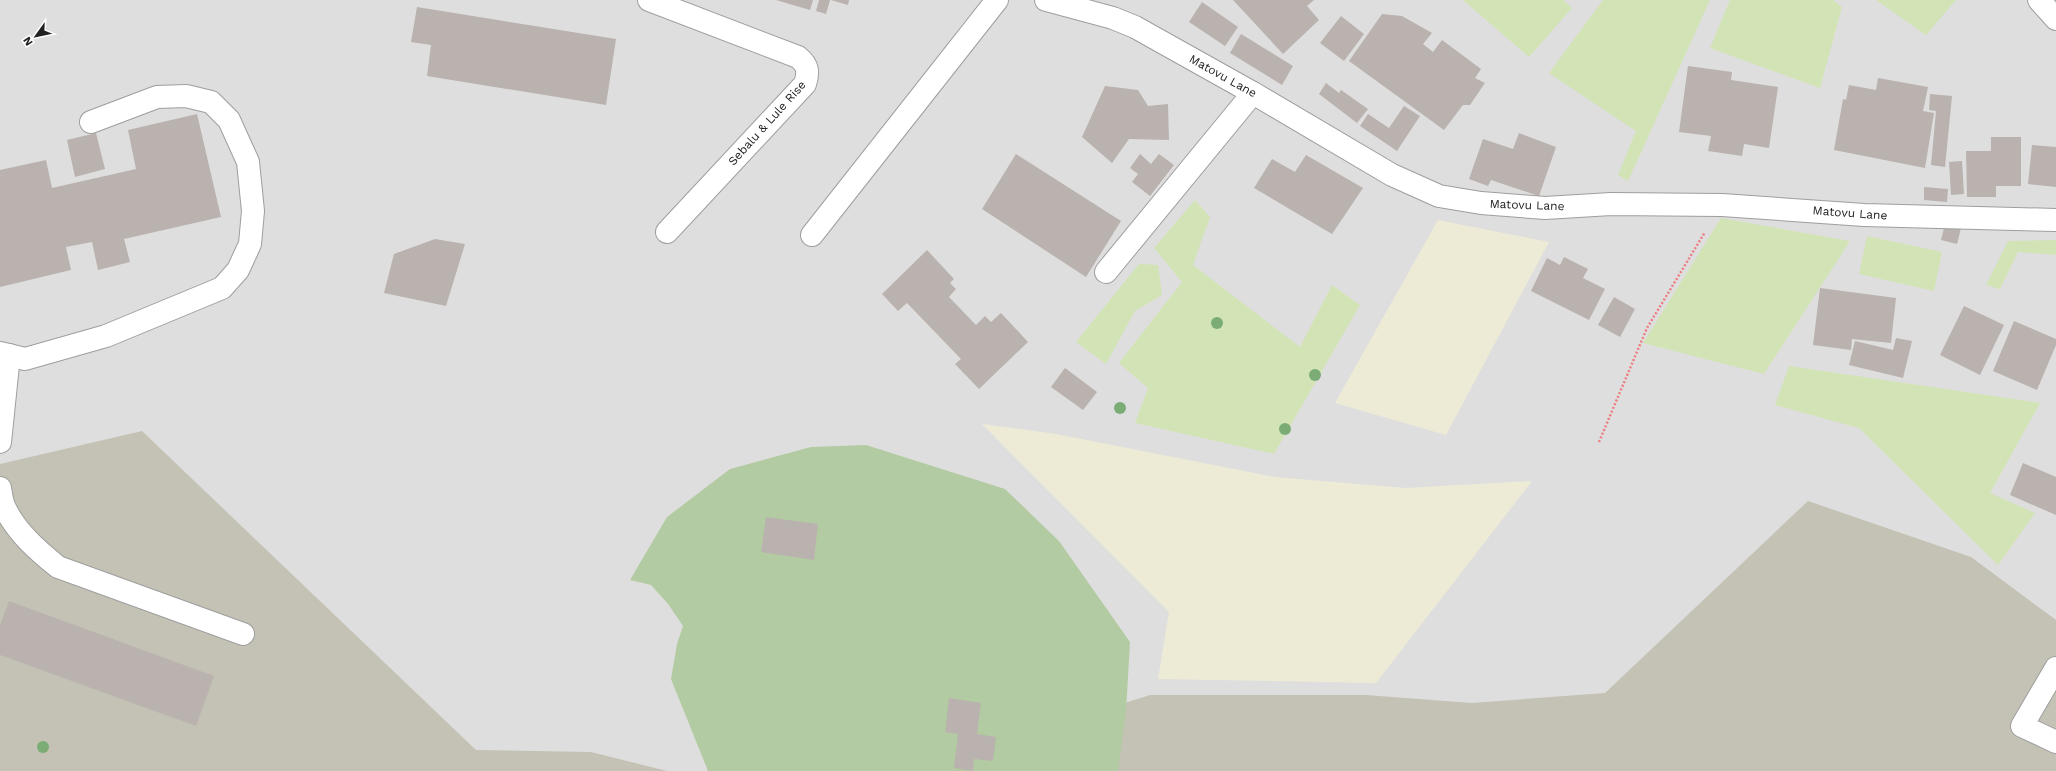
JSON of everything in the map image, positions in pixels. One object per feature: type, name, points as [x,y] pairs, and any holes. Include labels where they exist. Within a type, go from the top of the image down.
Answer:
[{"type":"street","name":"Sebalu & Lule Rise","points":[[649,0],[798,57],[806,64],[808,75],[805,84],[667,232]]},
{"type":"street","points":[[812,235],[997,0]]},
{"type":"street","name":"Matovu Lane","points":[[1046,0],[1114,18],[1135,27],[1253,92],[1392,175],[1439,196],[1481,203],[1545,208],[1611,204],[1722,205],[1864,215],[2056,220]]},
{"type":"street","points":[[2039,0],[2056,18]]},
{"type":"street","points":[[1106,272],[1253,92]]},
{"type":"street","points":[[0,442],[4,354],[25,359],[106,336],[222,288],[238,270],[250,244],[253,211],[248,162],[229,120],[211,102],[186,96],[157,97],[91,122]]},
{"type":"street","points":[[0,488],[4,506],[20,531],[39,552],[58,567],[243,634]]},
{"type":"street","points":[[2056,668],[2022,726],[2056,742]]},
{"type":"path","points":[[1599,442],[1647,328],[1722,205]]},
{"type":"shaded area","points":[[0,0],[2056,0],[2056,771],[0,771]]},
{"type":"shaded area","points":[[1438,220],[1549,242],[1446,435],[1335,403]]},
{"type":"shaded area","points":[[982,424],[1056,434],[1275,477],[1406,488],[1532,481],[1376,683],[1158,679],[1169,612]]},
{"type":"shaded area","points":[[142,431],[476,750],[591,752],[667,771],[0,771],[0,464]]},
{"type":"shaded area","points":[[1808,501],[1971,557],[2056,620],[2056,771],[923,771],[1034,732],[1150,695],[1366,695],[1472,703],[1605,693]]},
{"type":"green space","points":[[1463,0],[1563,0],[1572,8],[1529,57]]},
{"type":"green space","points":[[1603,0],[1710,0],[1628,181],[1618,175],[1636,131],[1549,73]]},
{"type":"green space","points":[[1730,0],[1833,0],[1842,7],[1820,88],[1710,48]]},
{"type":"green space","points":[[1876,0],[1956,0],[1926,35]]},
{"type":"green space","points":[[1195,200],[1210,217],[1193,265],[1300,347],[1332,285],[1360,305],[1274,454],[1135,423],[1148,388],[1119,363],[1182,282],[1154,248]]},
{"type":"green space","points":[[1721,218],[1850,241],[1764,374],[1643,343]]},
{"type":"green space","points":[[1867,236],[1942,252],[1934,291],[1859,274]]},
{"type":"green space","points":[[2056,240],[2056,255],[2018,252],[2000,289],[1986,285],[2008,241]]},
{"type":"green space","points":[[1139,264],[1158,265],[1162,295],[1135,311],[1106,364],[1076,342]]},
{"type":"green space","points":[[1789,366],[2040,403],[1990,493],[2035,513],[1998,565],[1859,428],[1775,405]]},
{"type":"green space","points":[[866,445],[1005,489],[1059,541],[1130,642],[1126,712],[1118,771],[708,771],[671,679],[677,644],[683,626],[668,604],[651,585],[630,580],[667,517],[730,469],[811,447]]},
{"type":"building","points":[[776,0],[813,0],[810,10]]},
{"type":"building","points":[[819,0],[830,0],[826,14],[816,11]]},
{"type":"building","points":[[831,0],[849,0],[848,5]]},
{"type":"building","points":[[1233,0],[1314,0],[1307,6],[1319,20],[1283,54]]},
{"type":"building","points":[[1202,2],[1238,27],[1225,46],[1189,22]]},
{"type":"building","points":[[417,7],[616,39],[606,105],[427,76],[431,45],[411,42]]},
{"type":"building","points":[[1382,14],[1402,16],[1432,33],[1423,44],[1433,52],[1442,40],[1481,69],[1475,78],[1485,83],[1470,105],[1463,105],[1444,130],[1349,61]]},
{"type":"building","points":[[1341,16],[1364,34],[1344,61],[1320,43]]},
{"type":"building","points":[[1241,34],[1293,66],[1282,85],[1230,53]]},
{"type":"building","points":[[1688,66],[1732,72],[1731,80],[1778,87],[1769,148],[1744,144],[1742,156],[1708,151],[1711,136],[1679,132]]},
{"type":"building","points":[[1878,78],[1928,87],[1923,111],[1934,113],[1925,168],[1834,150],[1843,99],[1846,100],[1849,85],[1876,90]]},
{"type":"building","points":[[1326,83],[1339,93],[1341,90],[1368,109],[1357,123],[1319,94]]},
{"type":"building","points":[[1105,86],[1138,90],[1148,106],[1168,104],[1169,140],[1129,139],[1112,163],[1082,137]]},
{"type":"building","points":[[1930,94],[1952,96],[1945,167],[1931,165],[1936,111],[1929,110]]},
{"type":"building","points":[[1404,106],[1420,116],[1397,151],[1360,126],[1368,114],[1389,128]]},
{"type":"building","points":[[197,114],[221,217],[124,239],[130,262],[98,270],[92,242],[66,247],[71,270],[0,287],[0,170],[46,160],[52,188],[136,169],[128,130]]},
{"type":"building","points":[[96,133],[105,169],[75,177],[67,140]]},
{"type":"building","points":[[1519,133],[1556,147],[1539,196],[1491,180],[1488,186],[1469,179],[1483,139],[1513,149]]},
{"type":"building","points":[[1991,137],[2021,137],[2021,186],[1996,186],[1996,197],[1967,197],[1966,151],[1991,151]]},
{"type":"building","points":[[2032,145],[2056,147],[2056,187],[2028,184]]},
{"type":"building","points":[[1016,154],[1121,221],[1086,277],[982,209]]},
{"type":"building","points":[[1140,154],[1151,164],[1159,154],[1174,165],[1150,196],[1132,182],[1138,174],[1130,168]]},
{"type":"building","points":[[1306,155],[1363,188],[1332,234],[1254,188],[1272,159],[1295,172]]},
{"type":"building","points":[[1962,161],[1964,194],[1951,195],[1949,162]]},
{"type":"building","points":[[1924,187],[1948,189],[1947,202],[1924,200]]},
{"type":"building","points":[[1945,224],[1961,228],[1957,244],[1941,240]]},
{"type":"building","points":[[435,239],[465,244],[446,306],[384,293],[394,254]]},
{"type":"building","points":[[927,250],[954,279],[950,283],[956,289],[949,297],[976,325],[985,316],[991,322],[1001,313],[1028,342],[979,389],[955,364],[961,359],[907,303],[898,311],[882,294]]},
{"type":"building","points":[[1564,257],[1588,269],[1583,278],[1605,289],[1589,320],[1531,291],[1547,258],[1560,265]]},
{"type":"building","points":[[1820,288],[1896,298],[1891,343],[1852,339],[1851,350],[1813,345]]},
{"type":"building","points":[[1614,297],[1635,309],[1620,337],[1598,325]]},
{"type":"building","points":[[1964,306],[2004,325],[1980,375],[1940,355]]},
{"type":"building","points":[[2014,321],[2056,339],[2056,345],[2037,390],[1993,371]]},
{"type":"building","points":[[1896,338],[1912,341],[1903,378],[1849,365],[1855,341],[1893,350]]},
{"type":"building","points":[[1065,368],[1097,392],[1083,410],[1051,387]]},
{"type":"building","points":[[2023,463],[2056,477],[2056,515],[2010,495]]},
{"type":"building","points":[[766,517],[818,524],[814,560],[761,552]]},
{"type":"building","points":[[9,601],[214,676],[196,726],[0,655],[0,625]]},
{"type":"building","points":[[949,698],[981,703],[977,734],[996,737],[993,761],[974,759],[973,771],[954,768],[958,734],[945,732]]}]
